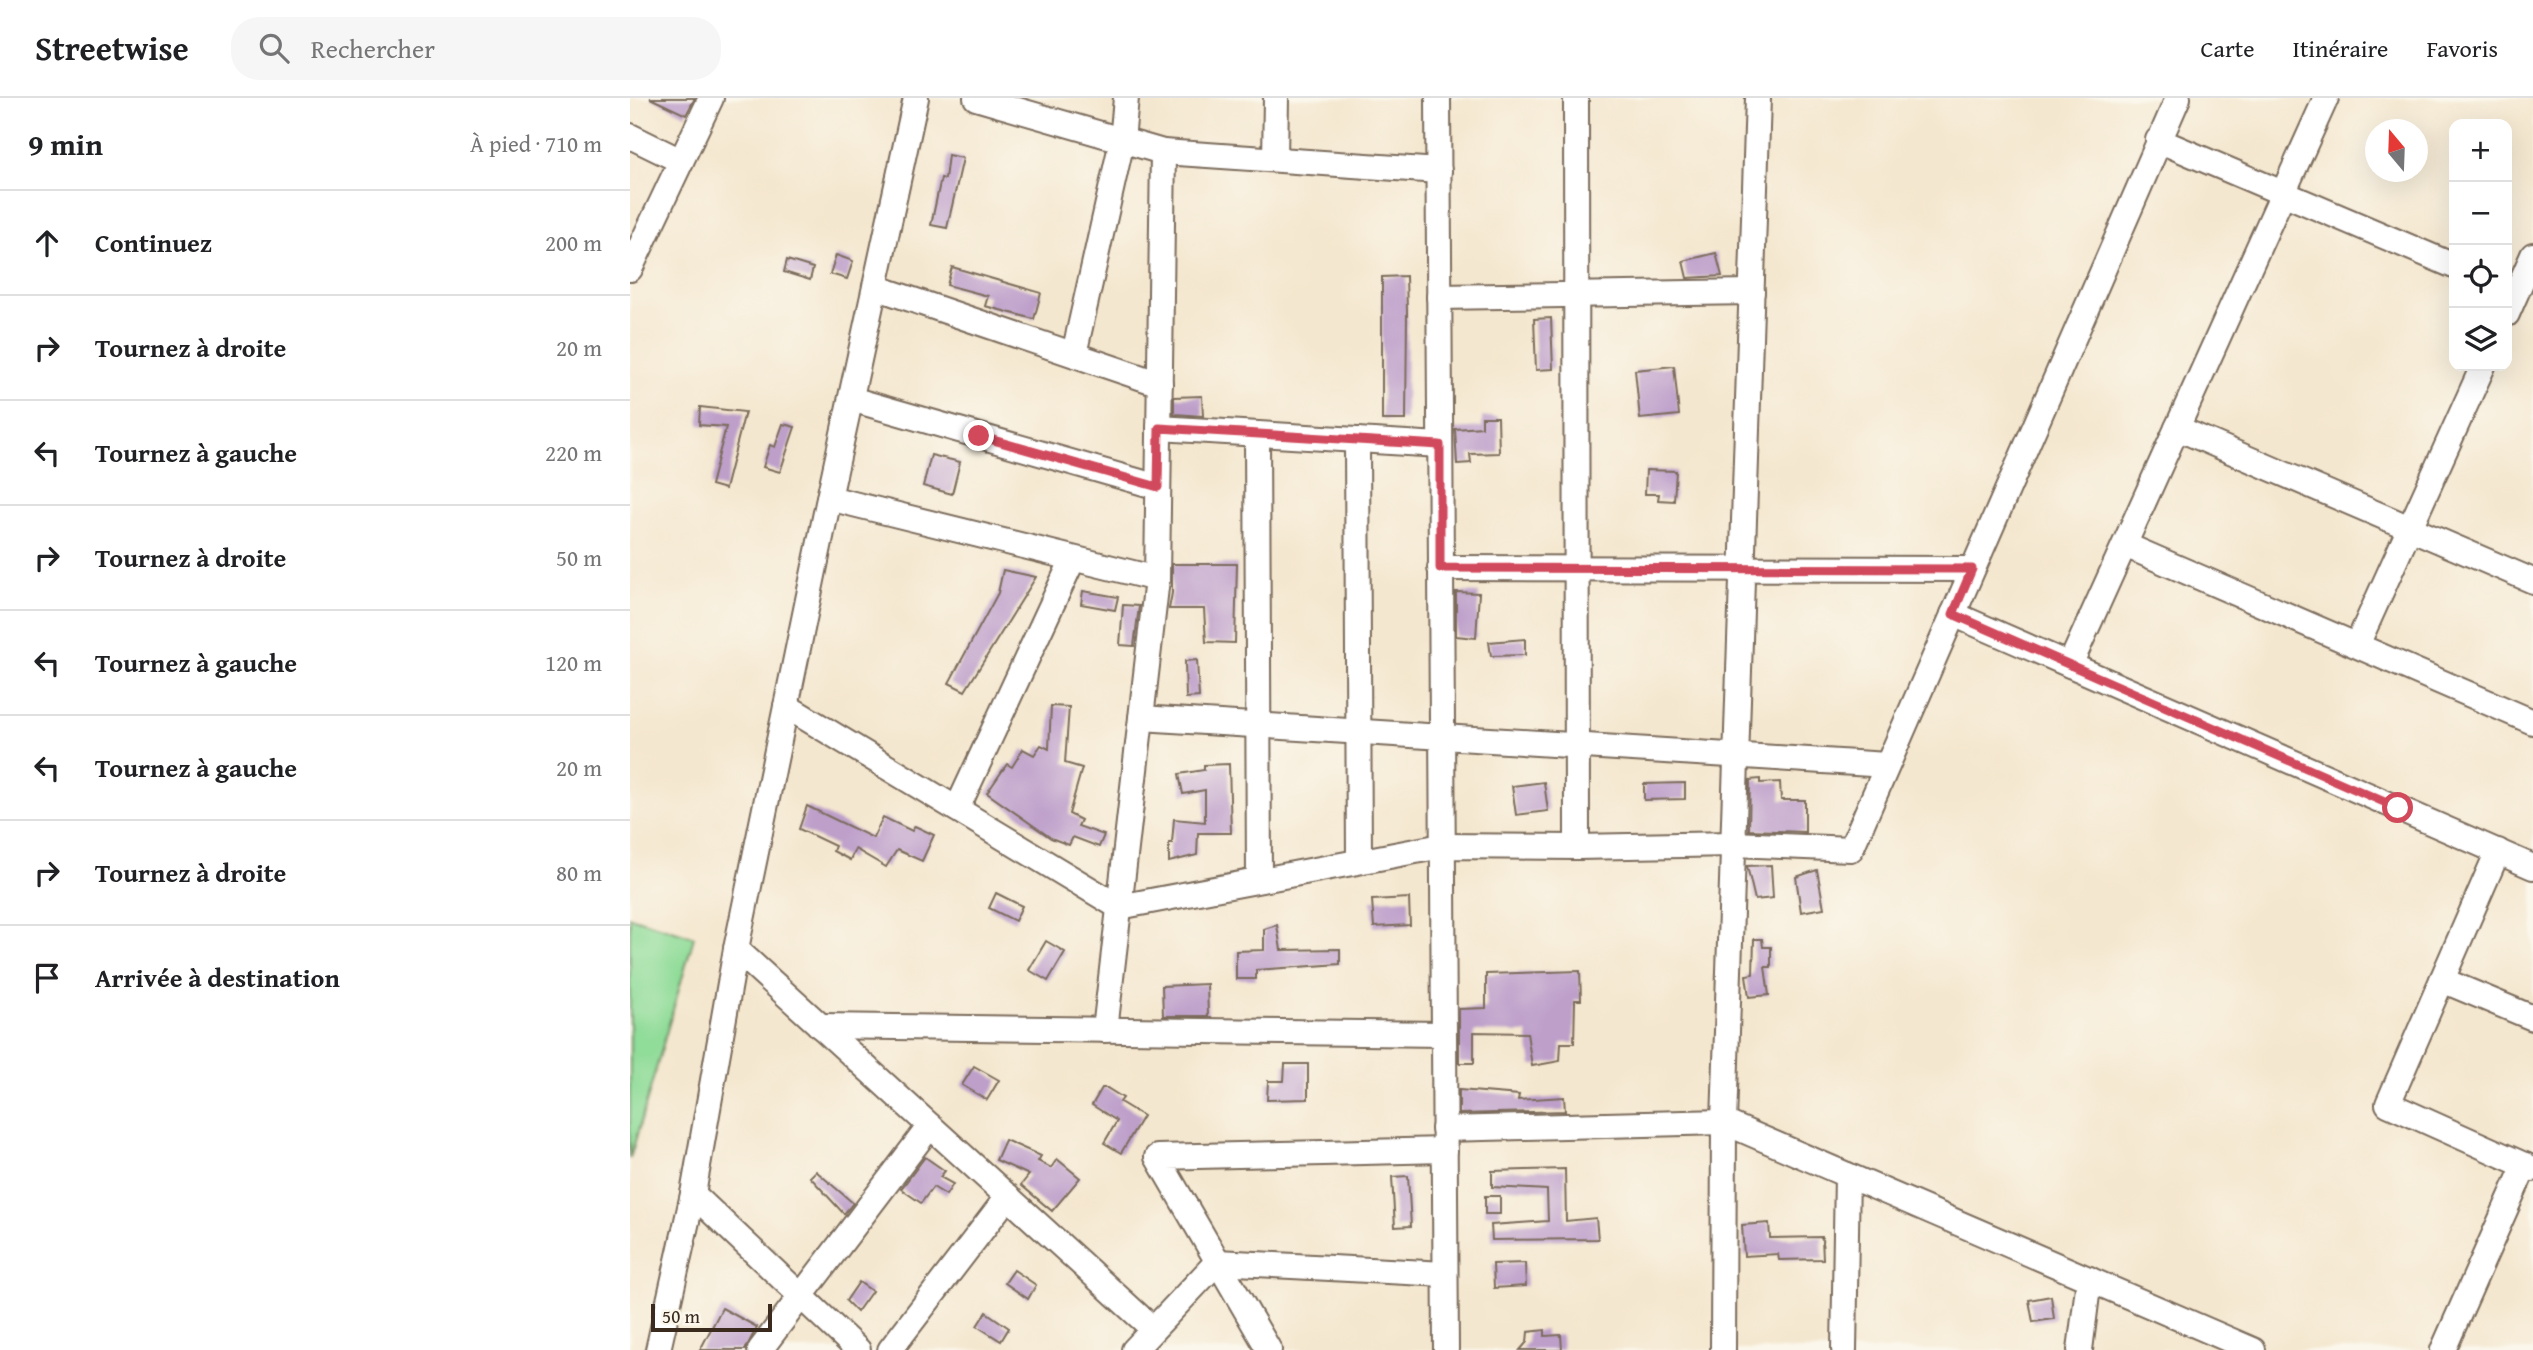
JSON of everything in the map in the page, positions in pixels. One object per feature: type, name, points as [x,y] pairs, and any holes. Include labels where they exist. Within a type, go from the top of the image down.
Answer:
[{"type":"street","points":[[630,269],[711,98]]},
{"type":"street","points":[[658,1350],[693,1194],[736,949],[786,706],[916,98]]},
{"type":"street","points":[[976,98],[1163,152],[1439,171]]},
{"type":"street","points":[[1074,354],[1122,141],[1126,98]]},
{"type":"street","points":[[1275,159],[1276,98]]},
{"type":"street","points":[[1438,98],[1446,1350]]},
{"type":"street","points":[[1576,98],[1577,847]]},
{"type":"street","points":[[1723,1350],[1724,1122],[1758,98]]},
{"type":"street","points":[[786,706],[1119,907],[1442,846],[1733,844],[1851,849],[2178,98]]},
{"type":"street","points":[[2070,665],[2326,98]]},
{"type":"street","points":[[630,136],[681,161]]},
{"type":"street","points":[[2158,140],[2449,264]]},
{"type":"street","points":[[1105,1030],[1157,579],[1163,152]]},
{"type":"street","points":[[2516,298],[2533,255]]},
{"type":"street","points":[[875,287],[1160,384]]},
{"type":"street","points":[[1439,297],[1752,292]]},
{"type":"street","points":[[2357,645],[2481,371]]},
{"type":"street","points":[[851,399],[1158,487]]},
{"type":"street","points":[[1159,428],[1440,445]]},
{"type":"street","points":[[2177,428],[2533,581]]},
{"type":"street","points":[[1257,434],[1259,880]]},
{"type":"street","points":[[1357,440],[1359,861]]},
{"type":"street","points":[[829,498],[1157,579]]},
{"type":"street","points":[[2125,545],[2533,722]]},
{"type":"street","points":[[957,809],[1073,559]]},
{"type":"street","points":[[1440,568],[1972,569]]},
{"type":"street","points":[[1953,614],[2533,867]]},
{"type":"street","points":[[1141,718],[1887,765]]},
{"type":"street","points":[[2443,1350],[2529,1167],[2388,1104],[2498,851]]},
{"type":"street","points":[[736,949],[1153,1329]]},
{"type":"street","points":[[2442,980],[2533,1018]]},
{"type":"street","points":[[820,1026],[1443,1034]]},
{"type":"street","points":[[1269,1350],[1157,1157],[1724,1122],[2089,1279],[2214,1342],[2253,1350]]},
{"type":"street","points":[[760,1350],[930,1126]]},
{"type":"street","points":[[1844,1350],[1847,1175]]},
{"type":"street","points":[[693,1194],[858,1350]]},
{"type":"street","points":[[890,1350],[1008,1196]]},
{"type":"street","points":[[1134,1350],[1217,1262],[1446,1274]]},
{"type":"street","points":[[2080,1350],[2089,1279]]},
{"type":"green space","points":[[630,917],[694,937],[630,1159]]},
{"type":"building","points":[[650,98],[695,98],[686,115]]},
{"type":"building","points":[[948,155],[963,158],[947,228],[931,225],[941,178],[945,179]]},
{"type":"building","points":[[1716,253],[1722,276],[1687,278],[1683,261]]},
{"type":"building","points":[[836,255],[853,261],[847,279],[830,274]]},
{"type":"building","points":[[787,260],[813,268],[810,280],[784,272]]},
{"type":"building","points":[[952,267],[1041,293],[1034,319],[985,306],[988,296],[947,285]]},
{"type":"building","points":[[1406,276],[1406,420],[1382,420],[1382,277]]},
{"type":"building","points":[[1551,318],[1553,369],[1536,370],[1534,319]]},
{"type":"building","points":[[1674,366],[1679,415],[1640,419],[1635,370]]},
{"type":"building","points":[[1202,396],[1203,416],[1174,414],[1174,397]]},
{"type":"building","points":[[700,407],[745,412],[725,489],[711,485],[726,427],[699,425]]},
{"type":"building","points":[[1482,417],[1498,417],[1499,453],[1470,454],[1471,463],[1457,464],[1455,429],[1482,427]]},
{"type":"building","points":[[783,424],[795,427],[780,472],[763,467],[770,445],[775,447]]},
{"type":"building","points":[[931,455],[960,462],[952,494],[923,486]]},
{"type":"building","points":[[1646,470],[1676,471],[1674,501],[1658,500],[1659,494],[1645,494]]},
{"type":"building","points":[[1172,564],[1237,564],[1235,643],[1206,642],[1204,609],[1169,609]]},
{"type":"building","points":[[1003,570],[1036,577],[965,691],[949,683],[998,593]]},
{"type":"building","points":[[1083,591],[1118,597],[1115,610],[1081,604]]},
{"type":"building","points":[[1456,592],[1479,593],[1476,638],[1456,636]]},
{"type":"building","points":[[1123,605],[1139,606],[1134,646],[1120,645]]},
{"type":"building","points":[[1525,639],[1525,655],[1491,656],[1489,642]]},
{"type":"building","points":[[1197,660],[1199,697],[1186,698],[1185,661]]},
{"type":"building","points":[[1051,706],[1069,707],[1065,763],[1082,768],[1069,814],[1081,820],[1078,826],[1104,835],[1099,847],[1073,837],[1069,845],[1051,838],[987,793],[1007,764],[1012,767],[1023,749],[1034,755],[1041,745],[1049,749]]},
{"type":"building","points":[[1229,764],[1231,833],[1198,833],[1197,855],[1169,862],[1169,843],[1172,843],[1174,819],[1205,822],[1205,790],[1183,794],[1179,774],[1204,770],[1204,765]]},
{"type":"building","points":[[1760,779],[1760,783],[1780,782],[1781,800],[1805,800],[1805,832],[1749,830],[1750,780]]},
{"type":"building","points":[[1544,782],[1548,811],[1516,815],[1512,786]]},
{"type":"building","points":[[1685,783],[1685,799],[1644,800],[1644,784]]},
{"type":"building","points":[[807,806],[873,838],[883,817],[912,831],[915,826],[934,835],[922,861],[897,850],[886,867],[855,849],[850,860],[833,851],[835,846],[799,829]]},
{"type":"building","points":[[1771,865],[1773,898],[1755,900],[1747,866]]},
{"type":"building","points":[[1817,870],[1824,908],[1801,912],[1796,877]]},
{"type":"building","points":[[996,893],[1022,906],[1015,921],[989,908]]},
{"type":"building","points":[[1409,898],[1410,925],[1374,927],[1372,900]]},
{"type":"building","points":[[1277,925],[1281,950],[1340,949],[1340,964],[1256,970],[1256,979],[1236,979],[1236,951],[1264,950],[1264,929]]},
{"type":"building","points":[[1754,939],[1762,939],[1763,947],[1771,947],[1771,967],[1765,967],[1769,995],[1749,997],[1746,975],[1753,974]]},
{"type":"building","points":[[1046,941],[1065,952],[1048,981],[1029,970]]},
{"type":"building","points":[[1580,971],[1581,1000],[1575,1000],[1574,1043],[1561,1043],[1560,1061],[1532,1066],[1527,1033],[1474,1032],[1474,1063],[1459,1063],[1459,1009],[1486,1008],[1486,974]]},
{"type":"building","points":[[1207,984],[1208,1016],[1163,1016],[1162,986]]},
{"type":"building","points":[[1285,1064],[1308,1064],[1308,1099],[1267,1100],[1268,1081],[1284,1081]]},
{"type":"building","points":[[974,1066],[999,1080],[987,1100],[962,1085]]},
{"type":"building","points":[[1102,1088],[1107,1088],[1123,1098],[1120,1102],[1143,1116],[1121,1153],[1104,1143],[1117,1121],[1092,1105]]},
{"type":"building","points":[[1459,1090],[1519,1095],[1518,1100],[1564,1097],[1565,1111],[1459,1114]]},
{"type":"building","points":[[1005,1140],[1041,1156],[1038,1161],[1051,1168],[1057,1159],[1080,1178],[1052,1211],[1021,1185],[1029,1175],[996,1160]]},
{"type":"building","points":[[925,1157],[945,1171],[940,1177],[953,1184],[946,1195],[933,1187],[921,1203],[901,1189]]},
{"type":"building","points":[[1565,1169],[1566,1221],[1596,1218],[1598,1239],[1492,1240],[1491,1225],[1548,1221],[1547,1190],[1492,1187],[1492,1171]]},
{"type":"building","points":[[816,1171],[853,1203],[844,1214],[810,1177]]},
{"type":"building","points":[[1408,1176],[1411,1226],[1395,1227],[1392,1177]]},
{"type":"building","points":[[1485,1196],[1500,1196],[1500,1214],[1485,1214]]},
{"type":"building","points":[[1769,1223],[1770,1238],[1822,1237],[1823,1259],[1779,1260],[1778,1254],[1744,1256],[1742,1225]]},
{"type":"building","points":[[1525,1263],[1526,1286],[1494,1288],[1493,1264]]},
{"type":"building","points":[[1014,1270],[1036,1285],[1028,1299],[1005,1283]]},
{"type":"building","points":[[859,1282],[872,1291],[857,1312],[846,1301]]},
{"type":"building","points":[[2051,1296],[2054,1319],[2033,1322],[2029,1300]]},
{"type":"building","points":[[722,1308],[757,1327],[745,1350],[700,1350]]},
{"type":"building","points":[[986,1312],[1009,1328],[1001,1341],[977,1326]]},
{"type":"building","points":[[1545,1330],[1545,1336],[1561,1335],[1562,1350],[1520,1350],[1527,1342],[1528,1332]]},
{"type":"route","points":[[979,436],[1158,487],[1159,428],[1440,445],[1440,568],[1972,569],[1953,614],[2398,808]]}]
